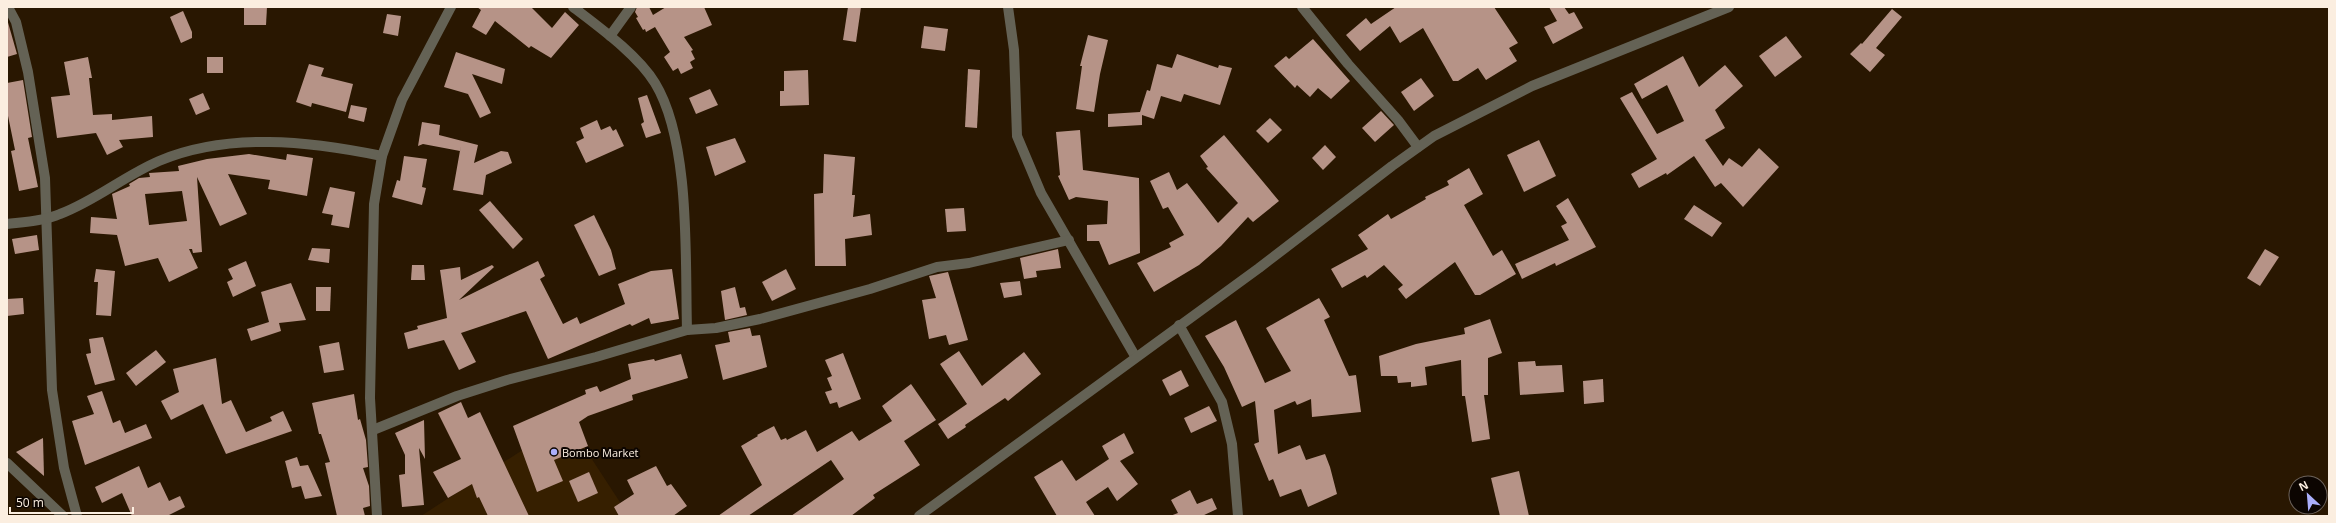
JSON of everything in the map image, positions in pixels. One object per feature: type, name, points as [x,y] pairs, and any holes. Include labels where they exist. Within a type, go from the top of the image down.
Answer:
[{"type":"street","points":[[8,7],[16,22],[28,72],[45,178],[52,390],[64,468],[77,516]]},
{"type":"street","points":[[377,516],[370,398],[374,204],[382,156],[402,100],[451,7]]},
{"type":"street","points":[[573,7],[610,36],[654,82],[673,125],[682,203],[687,330]]},
{"type":"street","points":[[610,36],[632,7]]},
{"type":"street","points":[[1008,7],[1014,50],[1017,136],[1041,193],[1070,240],[1135,356]]},
{"type":"street","points":[[1302,7],[1348,64],[1398,120],[1418,147]]},
{"type":"street","points":[[919,516],[1135,356],[1259,268],[1418,147],[1440,133],[1532,86],[1729,7]]},
{"type":"street","points":[[7,224],[47,218],[69,211],[158,162],[200,147],[256,142],[354,151],[382,156]]},
{"type":"street","points":[[373,430],[500,382],[596,357],[687,330],[716,328],[760,319],[870,289],[937,267],[969,263],[1070,240]]},
{"type":"street","points":[[1178,326],[1209,378],[1224,408],[1232,444],[1238,516]]},
{"type":"street","points":[[7,463],[63,516]]},
{"type":"shaded area","name":"Bombo Market","points":[[567,421],[629,516],[421,516]]},
{"type":"building","points":[[244,7],[267,7],[266,25],[244,25]]},
{"type":"building","points":[[477,7],[531,7],[552,28],[565,12],[579,25],[551,58],[531,46],[529,48],[495,21],[486,35],[472,27],[481,10]]},
{"type":"building","points":[[637,7],[649,7],[653,15],[666,7],[704,7],[712,25],[684,37],[693,50],[691,51],[695,59],[690,62],[693,68],[681,74],[678,68],[673,71],[664,57],[670,52],[655,27],[646,32],[645,29],[643,30],[636,18],[638,17],[635,12]]},
{"type":"building","points":[[848,7],[861,7],[856,42],[843,40]]},
{"type":"building","points":[[1396,7],[1494,7],[1518,43],[1509,48],[1517,61],[1486,80],[1478,68],[1458,81],[1453,81],[1423,28],[1400,43],[1390,26],[1360,51],[1346,35],[1366,18],[1371,24]]},
{"type":"building","points":[[1549,7],[1564,7],[1569,14],[1574,12],[1583,28],[1553,44],[1544,27],[1557,21]]},
{"type":"building","points":[[1892,9],[1902,17],[1876,48],[1885,55],[1870,72],[1850,54],[1861,43],[1862,44]]},
{"type":"building","points":[[183,11],[192,32],[192,38],[181,43],[170,17]]},
{"type":"building","points":[[387,14],[401,16],[398,36],[383,33]]},
{"type":"building","points":[[7,19],[17,54],[7,57]]},
{"type":"building","points":[[924,26],[948,29],[945,51],[921,48]]},
{"type":"building","points":[[1088,35],[1108,40],[1100,74],[1094,112],[1076,109],[1082,66],[1080,66]]},
{"type":"building","points":[[1786,36],[1802,57],[1775,77],[1759,56]]},
{"type":"building","points":[[1313,39],[1350,81],[1331,99],[1318,88],[1310,97],[1297,85],[1295,88],[1274,66],[1286,56],[1289,59]]},
{"type":"building","points":[[456,52],[505,69],[502,84],[472,74],[491,113],[480,118],[468,94],[444,87]]},
{"type":"building","points":[[1177,54],[1218,68],[1219,65],[1232,68],[1220,105],[1184,94],[1181,102],[1161,96],[1154,119],[1142,115],[1142,125],[1108,127],[1108,114],[1140,112],[1147,90],[1150,91],[1157,64],[1172,68]]},
{"type":"building","points":[[1683,56],[1699,87],[1725,65],[1743,86],[1715,110],[1725,128],[1705,140],[1723,166],[1729,158],[1742,167],[1759,148],[1779,167],[1743,207],[1721,183],[1715,187],[1694,156],[1667,175],[1666,173],[1639,188],[1631,174],[1657,159],[1620,98],[1632,92],[1657,134],[1684,121],[1667,85],[1642,99],[1634,84]]},
{"type":"building","points":[[88,57],[92,78],[89,78],[93,115],[112,114],[112,120],[152,116],[153,137],[119,140],[123,147],[107,155],[96,133],[57,138],[51,97],[70,95],[64,62]]},
{"type":"building","points":[[207,57],[223,57],[223,73],[207,73]]},
{"type":"building","points":[[309,64],[324,68],[321,76],[353,84],[346,112],[312,103],[311,107],[296,102]]},
{"type":"building","points":[[968,69],[980,70],[977,128],[965,127]]},
{"type":"building","points":[[808,70],[809,105],[780,106],[780,91],[784,91],[784,71]]},
{"type":"building","points":[[1421,78],[1434,96],[1414,111],[1401,92]]},
{"type":"building","points":[[23,80],[32,137],[28,138],[38,187],[19,191],[11,151],[15,150],[7,111],[7,83]]},
{"type":"building","points":[[710,89],[718,105],[696,114],[689,98]]},
{"type":"building","points":[[203,93],[210,109],[196,115],[189,99]]},
{"type":"building","points":[[647,95],[661,133],[646,138],[641,124],[644,122],[638,98]]},
{"type":"building","points":[[351,105],[367,108],[364,122],[348,118]]},
{"type":"building","points":[[1381,111],[1394,125],[1375,142],[1362,128]]},
{"type":"building","points":[[1270,118],[1282,130],[1268,143],[1256,131]]},
{"type":"building","points":[[597,120],[601,130],[610,126],[613,131],[616,129],[624,146],[586,163],[576,142],[584,138],[580,128]]},
{"type":"building","points":[[422,122],[440,125],[439,135],[478,145],[474,163],[501,151],[508,152],[512,163],[486,175],[483,195],[453,190],[460,151],[423,144],[418,146]]},
{"type":"building","points":[[1080,130],[1083,170],[1139,178],[1140,253],[1109,265],[1099,241],[1087,241],[1087,225],[1107,224],[1108,201],[1076,197],[1069,200],[1058,176],[1060,175],[1056,132]]},
{"type":"building","points":[[1224,135],[1279,201],[1253,222],[1248,217],[1221,246],[1199,265],[1154,292],[1137,263],[1171,247],[1169,243],[1184,235],[1168,207],[1163,209],[1150,181],[1169,172],[1177,190],[1187,183],[1218,223],[1238,203],[1206,168],[1208,167],[1200,156]]},
{"type":"building","points":[[735,138],[746,162],[715,176],[706,147]]},
{"type":"building","points":[[1539,140],[1556,176],[1524,192],[1507,155]]},
{"type":"building","points":[[1325,145],[1336,157],[1323,170],[1312,158]]},
{"type":"building","points":[[249,154],[286,160],[287,154],[313,158],[307,196],[268,189],[270,180],[228,174],[247,214],[220,226],[197,177],[202,252],[193,253],[192,249],[189,249],[198,268],[169,282],[158,258],[125,266],[117,235],[90,233],[91,217],[117,219],[112,194],[130,186],[129,184],[139,178],[150,177],[149,173],[179,171],[178,166],[207,159]],"holes":[[[182,191],[187,221],[149,225],[145,194]]]},
{"type":"building","points":[[824,154],[855,157],[852,195],[855,195],[853,217],[870,214],[872,235],[845,239],[846,266],[815,266],[814,194],[823,193]]},
{"type":"building","points":[[404,156],[427,159],[422,187],[426,188],[422,205],[392,197],[397,180],[400,181]]},
{"type":"building","points":[[1469,168],[1483,194],[1464,205],[1493,256],[1502,250],[1516,274],[1480,295],[1475,295],[1455,262],[1406,299],[1398,289],[1403,285],[1384,265],[1367,278],[1365,275],[1342,288],[1331,269],[1368,249],[1358,235],[1388,214],[1391,219],[1426,199],[1425,197],[1449,185],[1447,181]]},
{"type":"building","points":[[330,187],[355,192],[349,228],[331,225],[333,215],[322,213]]},
{"type":"building","points":[[1568,198],[1596,247],[1556,266],[1555,263],[1522,279],[1515,264],[1569,240],[1561,226],[1567,223],[1556,206]]},
{"type":"building","points":[[490,201],[523,239],[513,249],[479,210]]},
{"type":"building","points":[[1694,205],[1722,223],[1712,237],[1684,219]]},
{"type":"building","points":[[964,208],[966,231],[947,232],[945,209]]},
{"type":"building","points":[[594,215],[611,250],[616,269],[599,276],[574,225]]},
{"type":"building","points":[[37,235],[39,250],[15,254],[12,239]]},
{"type":"building","points":[[312,248],[330,249],[329,263],[308,260]]},
{"type":"building","points":[[1058,249],[1061,268],[1036,271],[1037,277],[1024,279],[1020,258]]},
{"type":"building","points":[[2265,249],[2279,257],[2260,286],[2247,278]]},
{"type":"building","points":[[246,261],[256,286],[233,297],[227,282],[233,279],[228,269]]},
{"type":"building","points":[[538,261],[545,276],[540,279],[563,324],[577,317],[580,324],[625,304],[618,284],[651,271],[672,269],[679,319],[651,324],[649,318],[632,326],[630,324],[548,359],[526,311],[461,333],[476,362],[459,370],[444,340],[408,349],[404,333],[418,329],[417,326],[447,318],[440,270],[460,267],[461,280],[492,265],[494,267],[459,300]]},
{"type":"building","points":[[412,265],[424,265],[425,280],[411,280]]},
{"type":"building","points":[[96,269],[115,271],[111,316],[96,315],[98,282],[94,282]]},
{"type":"building","points":[[786,269],[796,289],[772,301],[762,282]]},
{"type":"building","points":[[948,272],[968,340],[949,345],[946,335],[929,339],[922,300],[936,298],[929,276]]},
{"type":"building","points":[[1020,281],[1022,295],[1004,298],[1000,283]]},
{"type":"building","points":[[291,283],[306,320],[279,323],[281,331],[251,341],[247,329],[269,322],[261,292]]},
{"type":"building","points":[[316,287],[331,287],[330,311],[316,311]]},
{"type":"building","points":[[735,287],[740,308],[745,307],[747,315],[725,320],[721,291]]},
{"type":"building","points":[[23,298],[24,314],[7,316],[7,299]]},
{"type":"building","points":[[1319,298],[1330,317],[1324,320],[1349,376],[1356,375],[1361,412],[1312,417],[1311,399],[1297,405],[1295,401],[1274,410],[1278,454],[1300,445],[1306,460],[1325,454],[1330,467],[1337,494],[1308,507],[1301,489],[1280,497],[1273,479],[1269,481],[1254,444],[1259,442],[1255,401],[1242,407],[1224,367],[1205,336],[1236,320],[1265,383],[1291,371],[1266,328]]},
{"type":"building","points":[[1490,319],[1502,353],[1488,358],[1488,395],[1484,395],[1490,439],[1472,442],[1465,396],[1462,396],[1461,360],[1425,367],[1427,385],[1411,387],[1411,382],[1398,383],[1397,376],[1381,376],[1379,356],[1416,344],[1465,334],[1464,328]]},
{"type":"building","points":[[750,328],[752,336],[760,335],[767,367],[723,380],[715,345],[730,342],[728,332]]},
{"type":"building","points":[[103,337],[115,380],[95,385],[86,354],[91,353],[89,339]]},
{"type":"building","points":[[339,342],[344,370],[324,373],[319,346]]},
{"type":"building","points":[[156,350],[166,362],[136,386],[126,373]]},
{"type":"building","points":[[959,351],[982,386],[1024,352],[1041,374],[1008,401],[1005,398],[965,425],[966,427],[948,439],[938,424],[967,404],[940,364]]},
{"type":"building","points":[[843,353],[861,399],[839,408],[837,402],[830,404],[825,392],[832,390],[827,378],[832,376],[825,360]]},
{"type":"building","points":[[681,354],[688,378],[632,395],[633,400],[588,416],[579,422],[588,446],[554,460],[563,481],[537,492],[513,426],[586,394],[585,390],[597,386],[600,392],[631,379],[628,364],[654,359],[655,361]]},
{"type":"building","points":[[216,358],[222,404],[231,400],[246,432],[272,421],[270,417],[283,411],[292,431],[226,454],[203,404],[171,420],[161,401],[179,392],[173,369]]},
{"type":"building","points":[[1535,361],[1536,366],[1562,365],[1564,392],[1520,395],[1518,362]]},
{"type":"building","points":[[1181,370],[1189,386],[1170,396],[1162,380]]},
{"type":"building","points":[[1603,379],[1604,402],[1584,404],[1583,381]]},
{"type":"building","points":[[911,384],[936,420],[904,441],[920,465],[873,495],[875,498],[851,516],[791,516],[844,479],[831,460],[748,516],[718,516],[762,485],[741,446],[758,436],[757,435],[774,426],[781,440],[786,438],[787,440],[806,430],[817,452],[852,431],[859,441],[892,421],[882,406]]},
{"type":"building","points":[[102,391],[113,423],[120,420],[125,433],[146,424],[152,438],[85,465],[72,421],[94,414],[87,396]]},
{"type":"building","points":[[354,394],[358,420],[360,419],[366,440],[368,467],[363,468],[369,486],[370,506],[363,508],[365,516],[337,516],[325,463],[330,462],[321,434],[319,434],[312,403]]},
{"type":"building","points":[[461,402],[468,418],[480,412],[529,516],[488,516],[479,497],[477,498],[472,484],[448,498],[433,472],[461,459],[438,413]]},
{"type":"building","points":[[1209,406],[1217,421],[1191,433],[1184,418]]},
{"type":"building","points":[[424,420],[425,459],[419,448],[424,505],[402,507],[399,475],[405,474],[405,455],[395,433]]},
{"type":"building","points":[[1124,433],[1134,453],[1120,461],[1138,484],[1117,501],[1108,487],[1086,502],[1095,516],[1057,516],[1034,477],[1062,460],[1076,481],[1109,459],[1102,446]]},
{"type":"building","points":[[43,438],[44,476],[16,452]]},
{"type":"building","points":[[297,457],[300,466],[308,465],[322,496],[305,499],[301,486],[292,488],[285,461]]},
{"type":"building","points":[[139,466],[148,488],[160,482],[169,501],[180,496],[185,507],[167,516],[132,516],[122,493],[102,503],[95,487]]},
{"type":"building","points":[[656,466],[667,486],[671,484],[687,506],[673,516],[619,516],[614,507],[634,494],[627,480]]},
{"type":"building","points":[[1519,471],[1529,516],[1500,516],[1491,478]]},
{"type":"building","points":[[589,472],[598,493],[578,502],[569,481]]},
{"type":"building","points":[[1190,490],[1197,504],[1212,498],[1217,509],[1202,516],[1170,516],[1178,513],[1171,500]]},
{"type":"place","name":"Bombo Market","points":[[554,452]]}]
